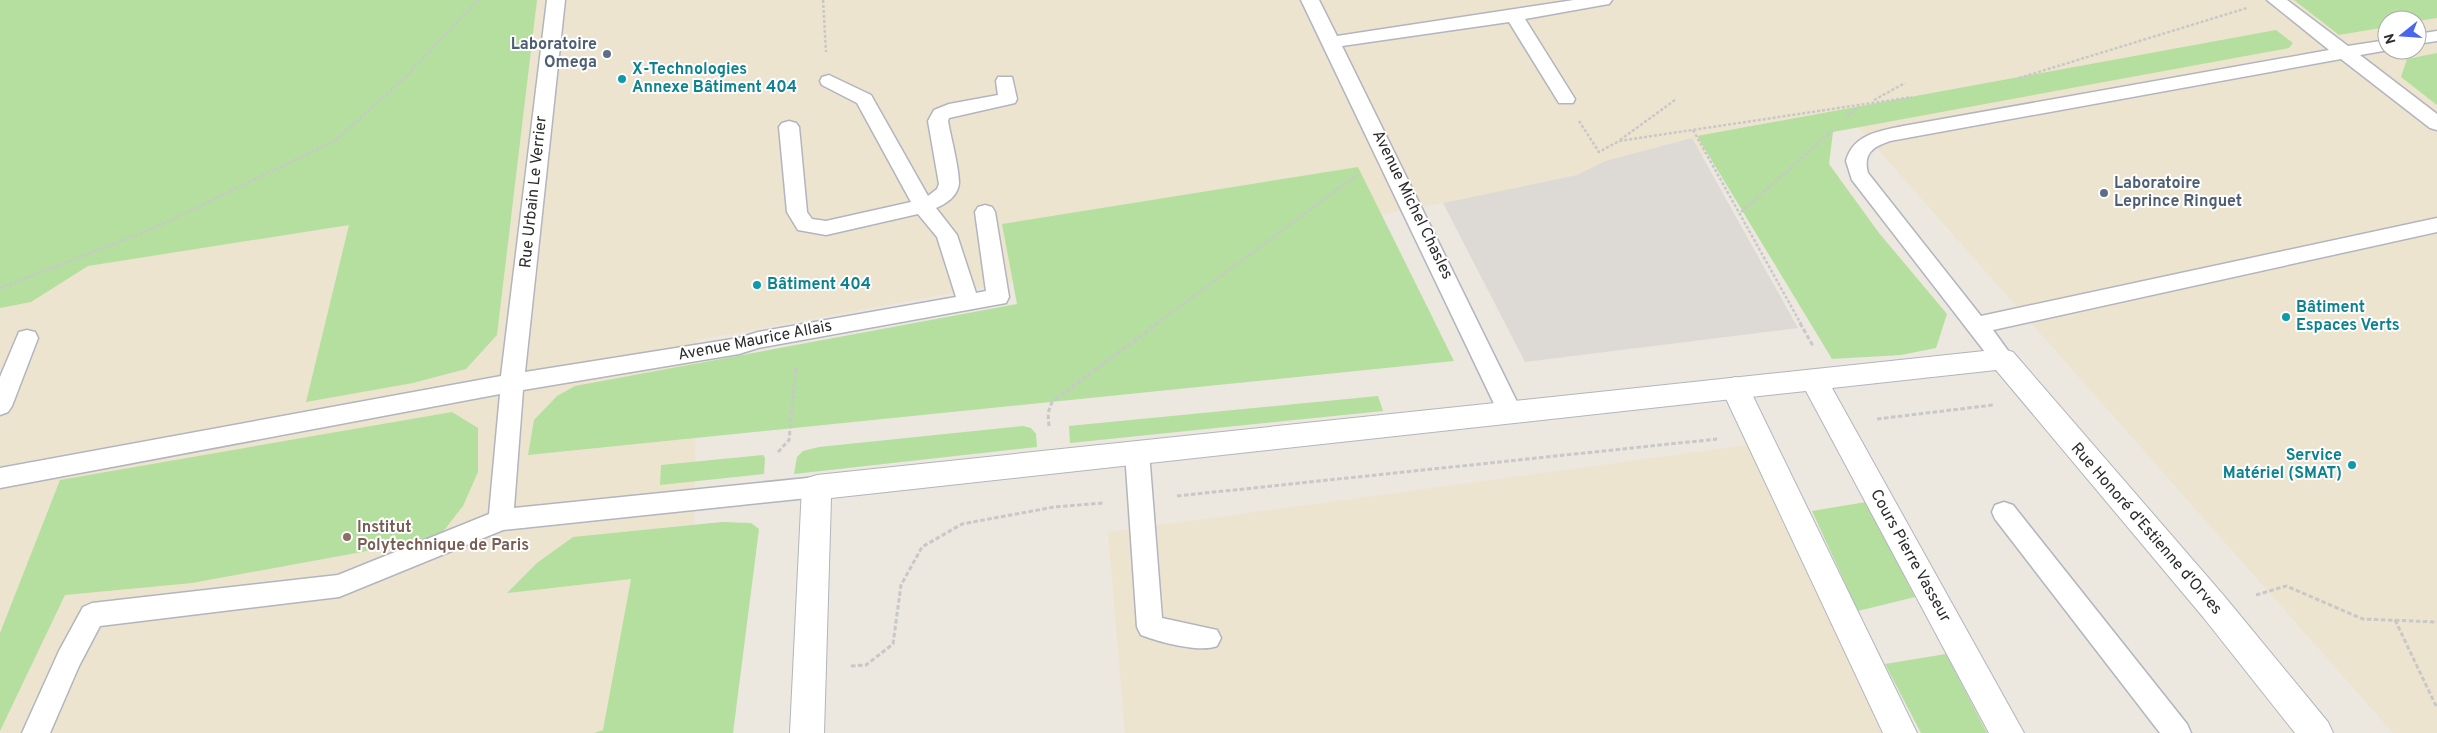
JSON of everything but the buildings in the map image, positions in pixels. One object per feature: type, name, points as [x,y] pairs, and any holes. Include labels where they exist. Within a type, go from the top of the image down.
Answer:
[{"type":"street","points":[[807,733],[818,487],[2003,359]]},
{"type":"street","name":"Rue Honoré d'Estienne d'Orves","points":[[2003,359],[2214,607],[2316,733]]},
{"type":"street","name":"Cours Pierre Vasseur","points":[[1813,379],[2007,733]]},
{"type":"street","points":[[1735,388],[1900,733]]},
{"type":"lane","name":"Rue Urbain Le Verrier","points":[[501,520],[512,383],[556,0]]},
{"type":"lane","name":"Avenue Michel Chasles","points":[[1310,0],[1386,153],[1510,412]]},
{"type":"lane","points":[[1331,42],[1514,16],[1603,0]]},
{"type":"lane","points":[[2276,0],[2437,124]]},
{"type":"lane","points":[[1514,16],[1570,106]]},
{"type":"lane","points":[[2344,52],[2377,46]]},
{"type":"lane","name":"Rue Honoré d'Estienne d'Orves","points":[[2003,359],[1859,175],[1856,159],[1861,150],[1872,141],[1903,132],[2344,52]]},
{"type":"lane","points":[[789,127],[797,212],[805,225],[826,228],[923,206],[939,199],[946,192],[948,184],[938,121],[941,114],[949,110],[1008,99],[1005,80]]},
{"type":"lane","points":[[828,82],[864,99],[923,206],[947,234],[968,302]]},
{"type":"lane","name":"Avenue Maurice Allais","points":[[0,478],[512,383],[739,346],[799,333],[998,297],[985,212]]},
{"type":"lane","points":[[1977,325],[2437,225]]},
{"type":"lane","points":[[0,406],[27,338]]},
{"type":"lane","points":[[1137,452],[1150,627],[1208,638]]},
{"type":"lane","points":[[36,733],[68,660],[92,615],[339,586],[501,520],[818,487]]},
{"type":"lane","points":[[2004,512],[2176,733]]},
{"type":"path","points":[[0,288],[150,230],[336,140],[402,80],[478,0]]},
{"type":"path","points":[[2010,81],[2248,8],[2253,4]]},
{"type":"path","points":[[1872,102],[1905,83]]},
{"type":"path","points":[[1620,141],[1919,96]]},
{"type":"path","points":[[1570,106],[1599,152],[1620,141],[1675,100]]},
{"type":"path","points":[[1845,119],[1860,106]]},
{"type":"path","points":[[1741,212],[1837,126]]},
{"type":"path","points":[[1693,130],[1741,212],[1812,342]]},
{"type":"path","points":[[1048,413],[1052,402],[1386,153]]},
{"type":"path","points":[[778,452],[789,440],[799,333]]},
{"type":"path","points":[[1837,423],[2036,400]]},
{"type":"path","points":[[809,669],[866,665],[893,644],[901,585],[922,546],[962,524],[1054,507],[1142,500],[1758,434]]},
{"type":"path","points":[[2214,607],[2286,586],[2363,619],[2437,622]]},
{"type":"path","points":[[2395,620],[2437,708]]},
{"type":"shaded area","name":"Institut Polytechnique de Paris","points":[[0,0],[2437,0],[2437,733],[2393,733],[1858,127],[697,340],[691,733],[0,733]]},
{"type":"shaded area","points":[[1692,138],[1798,328],[1525,362],[1443,203],[1577,175],[1605,161]]},
{"type":"shaded area","points":[[1748,445],[1882,733],[1125,733],[1108,532]]},
{"type":"green space","points":[[0,0],[537,0],[497,335],[466,369],[413,383],[306,402],[349,225],[88,266],[31,302],[0,308]]},
{"type":"green space","points":[[2294,0],[2437,0],[2437,18],[2427,20],[2427,10],[2377,10],[2377,29],[2339,35]]},
{"type":"green space","points":[[2276,30],[2293,43],[2289,48],[1833,132],[1829,164],[1879,233],[1947,314],[1936,348],[1901,355],[1832,359],[1697,136]]},
{"type":"green space","points":[[2437,53],[2437,105],[2401,77],[2407,60],[2427,60],[2427,55]]},
{"type":"green space","points":[[1358,167],[1454,361],[528,455],[534,420],[557,396],[575,386],[1017,304],[1002,224]]},
{"type":"green space","points":[[1378,396],[1383,411],[1070,443],[1069,426]]},
{"type":"green space","points":[[452,412],[478,428],[478,472],[463,506],[438,538],[192,583],[65,595],[0,731],[0,633],[60,480]]},
{"type":"green space","points":[[1023,426],[1031,428],[1036,434],[1037,447],[794,474],[797,457],[803,451],[819,447]]},
{"type":"green space","points":[[763,455],[765,458],[764,474],[660,485],[661,465]]},
{"type":"green space","points":[[1866,502],[1915,597],[1858,611],[1812,511]]},
{"type":"green space","points":[[722,522],[751,523],[759,529],[733,733],[594,733],[603,730],[631,579],[507,593],[537,563],[573,537]]},
{"type":"green space","points":[[1946,654],[1987,733],[1921,733],[1885,664]]},
{"type":"place","name":"Laboratoire Omega","points":[[607,54]]},
{"type":"place","name":"X-Technologies Annexe Bâtiment 404","points":[[622,79]]},
{"type":"place","name":"Laboratoire Leprince Ringuet","points":[[2104,193]]},
{"type":"place","name":"Bâtiment 404","points":[[757,285]]},
{"type":"place","name":"Bâtiment Espaces Verts","points":[[2286,317]]},
{"type":"place","name":"Service Matériel (SMAT)","points":[[2352,465]]},
{"type":"place","name":"Institut Polytechnique de Paris","points":[[347,537]]}]
